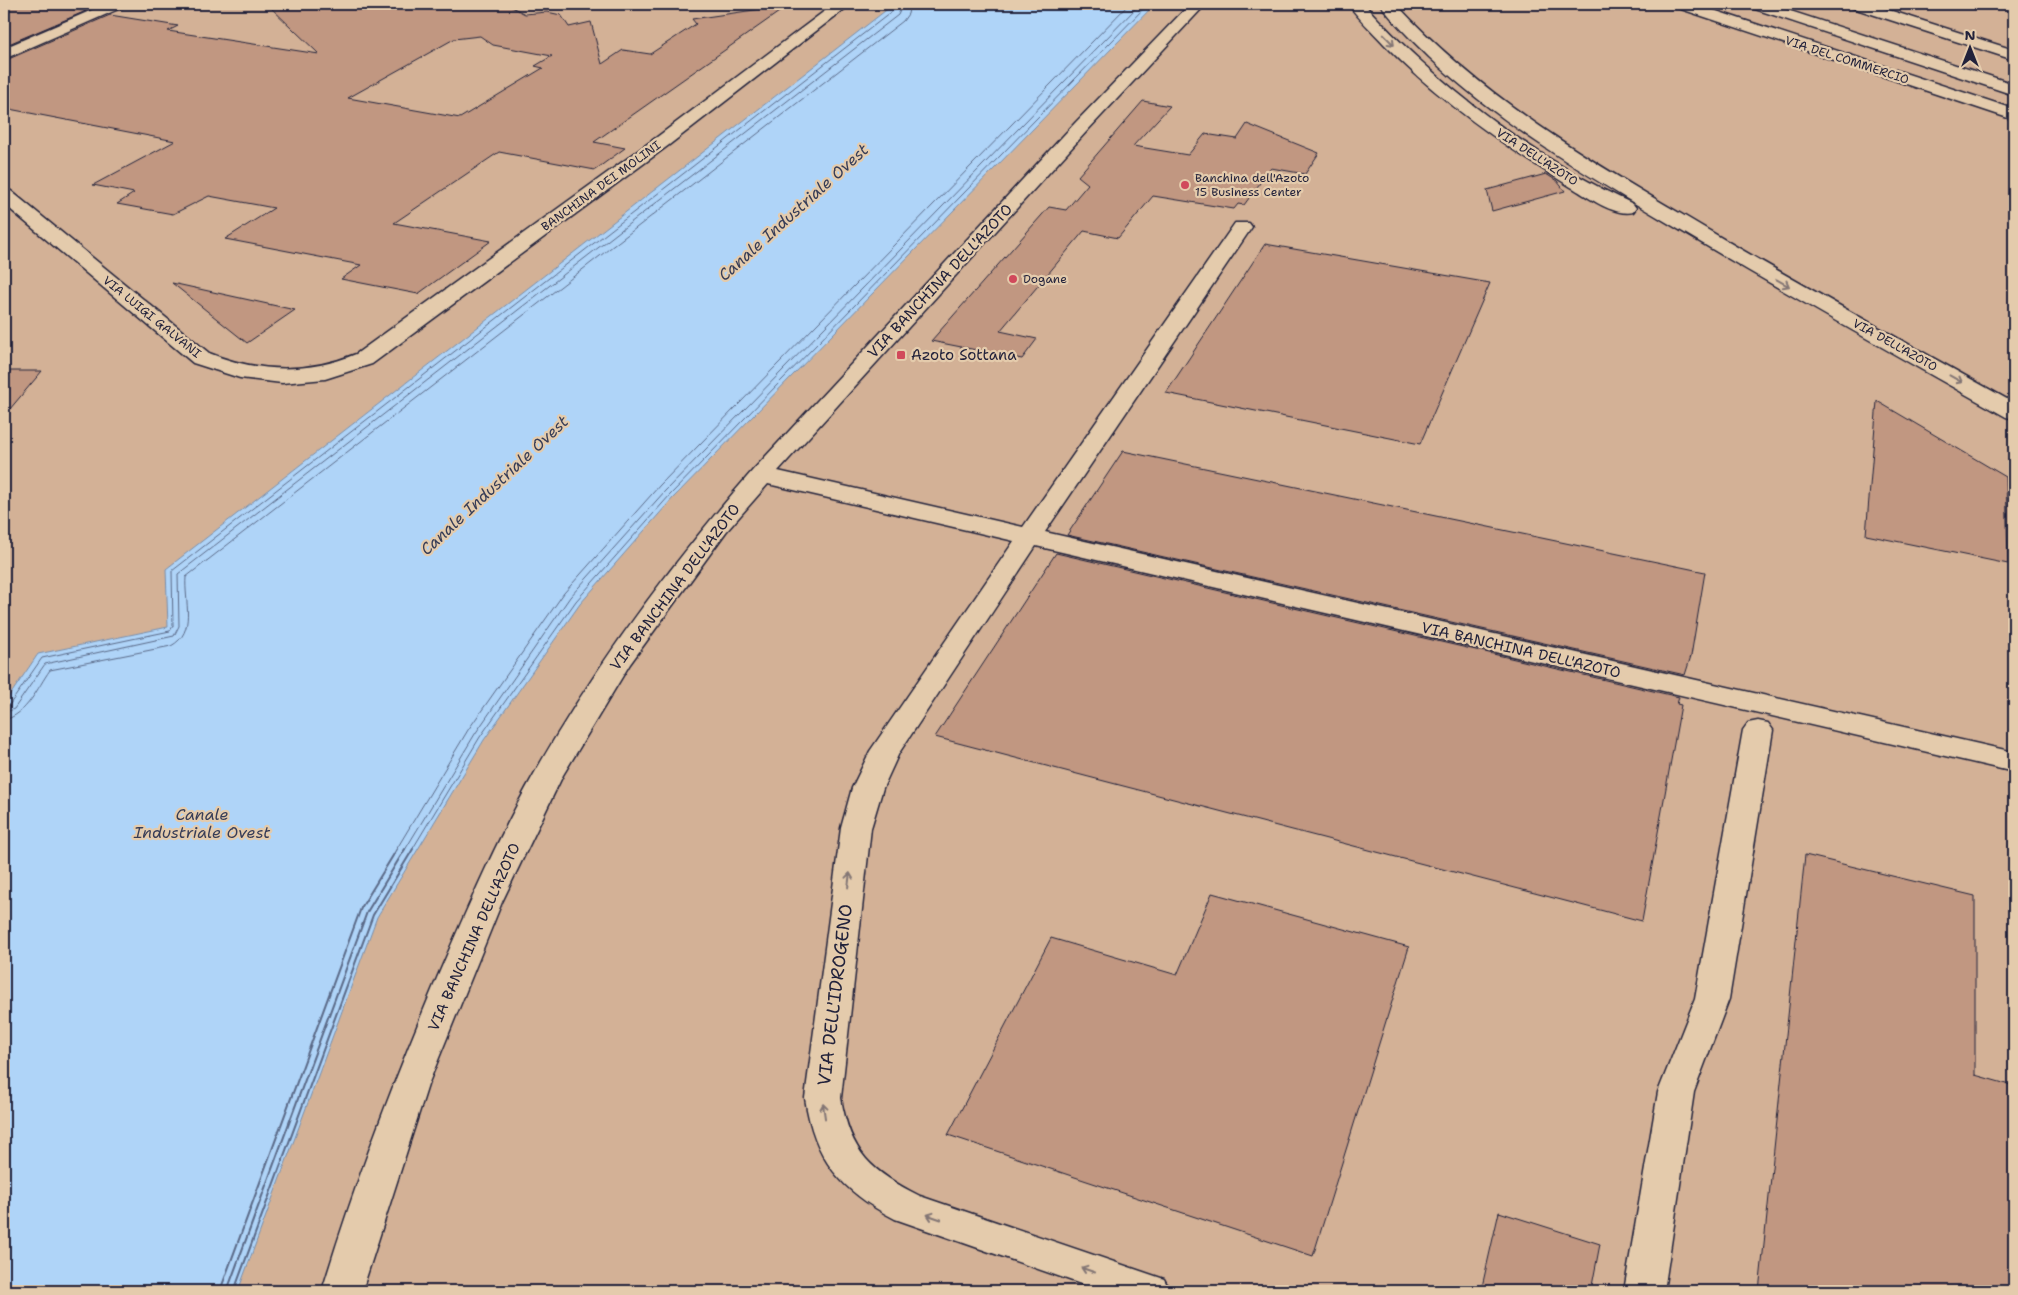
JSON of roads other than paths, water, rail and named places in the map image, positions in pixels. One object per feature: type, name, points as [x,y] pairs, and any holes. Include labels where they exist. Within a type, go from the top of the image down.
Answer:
[{"type":"street","points":[[4,54],[118,4]]},
{"type":"street","name":"BANCHINA DEI MOLINI","points":[[356,363],[663,141],[843,4]]},
{"type":"street","name":"VIA BANCHINA DELL'AZOTO","points":[[342,1291],[410,1085],[486,902],[548,775],[618,661],[717,528],[762,476],[1081,127],[1198,4]]},
{"type":"street","name":"VIA DELL'AZOTO","points":[[1356,4],[1419,69],[1446,93],[1506,138],[1603,198],[1750,264]]},
{"type":"street","name":"VIA DELL'AZOTO","points":[[1375,4],[1392,24],[1450,81],[1524,137],[1616,195],[1750,264]]},
{"type":"street","name":"VIA DELL'AZOTO","points":[[1388,4],[1443,59],[1511,114],[1612,182],[1750,264],[2014,412]]},
{"type":"street","name":"VIA DEL COMMERCIO","points":[[1680,4],[2014,113]]},
{"type":"street","points":[[1700,4],[2014,98]]},
{"type":"street","points":[[1722,4],[1853,51],[2014,113]]},
{"type":"street","name":"VIA DEL COMMERCIO","points":[[1754,4],[2014,90]]},
{"type":"street","points":[[1854,4],[2014,55]]},
{"type":"street","name":"VIA LUIGI GALVANI","points":[[4,195],[163,328],[212,363],[254,374],[293,376],[326,372],[356,363]]},
{"type":"street","name":"VIA DELL'IDROGENO","points":[[1150,1291],[908,1208],[872,1189],[845,1162],[828,1131],[822,1098],[856,828],[862,801],[872,775],[885,751],[1028,537],[1242,227]]},
{"type":"street","name":"VIA BANCHINA DELL'AZOTO","points":[[762,476],[2014,762]]},
{"type":"street","points":[[1644,1291],[1676,1092],[1712,999],[1758,730]]},
{"type":"water","name":"Canale Industriale Ovest","points":[[894,4],[1155,4],[673,498],[580,604],[484,740],[377,917],[238,1291],[4,1291],[4,704],[38,654],[168,627],[166,569]]},
{"type":"place","name":"Banchina dell'Azoto 15 Business Center","points":[[1185,185]]},
{"type":"place","name":"Dogane","points":[[1013,279]]},
{"type":"place","name":"Azoto Sottana","points":[[901,355]]}]
